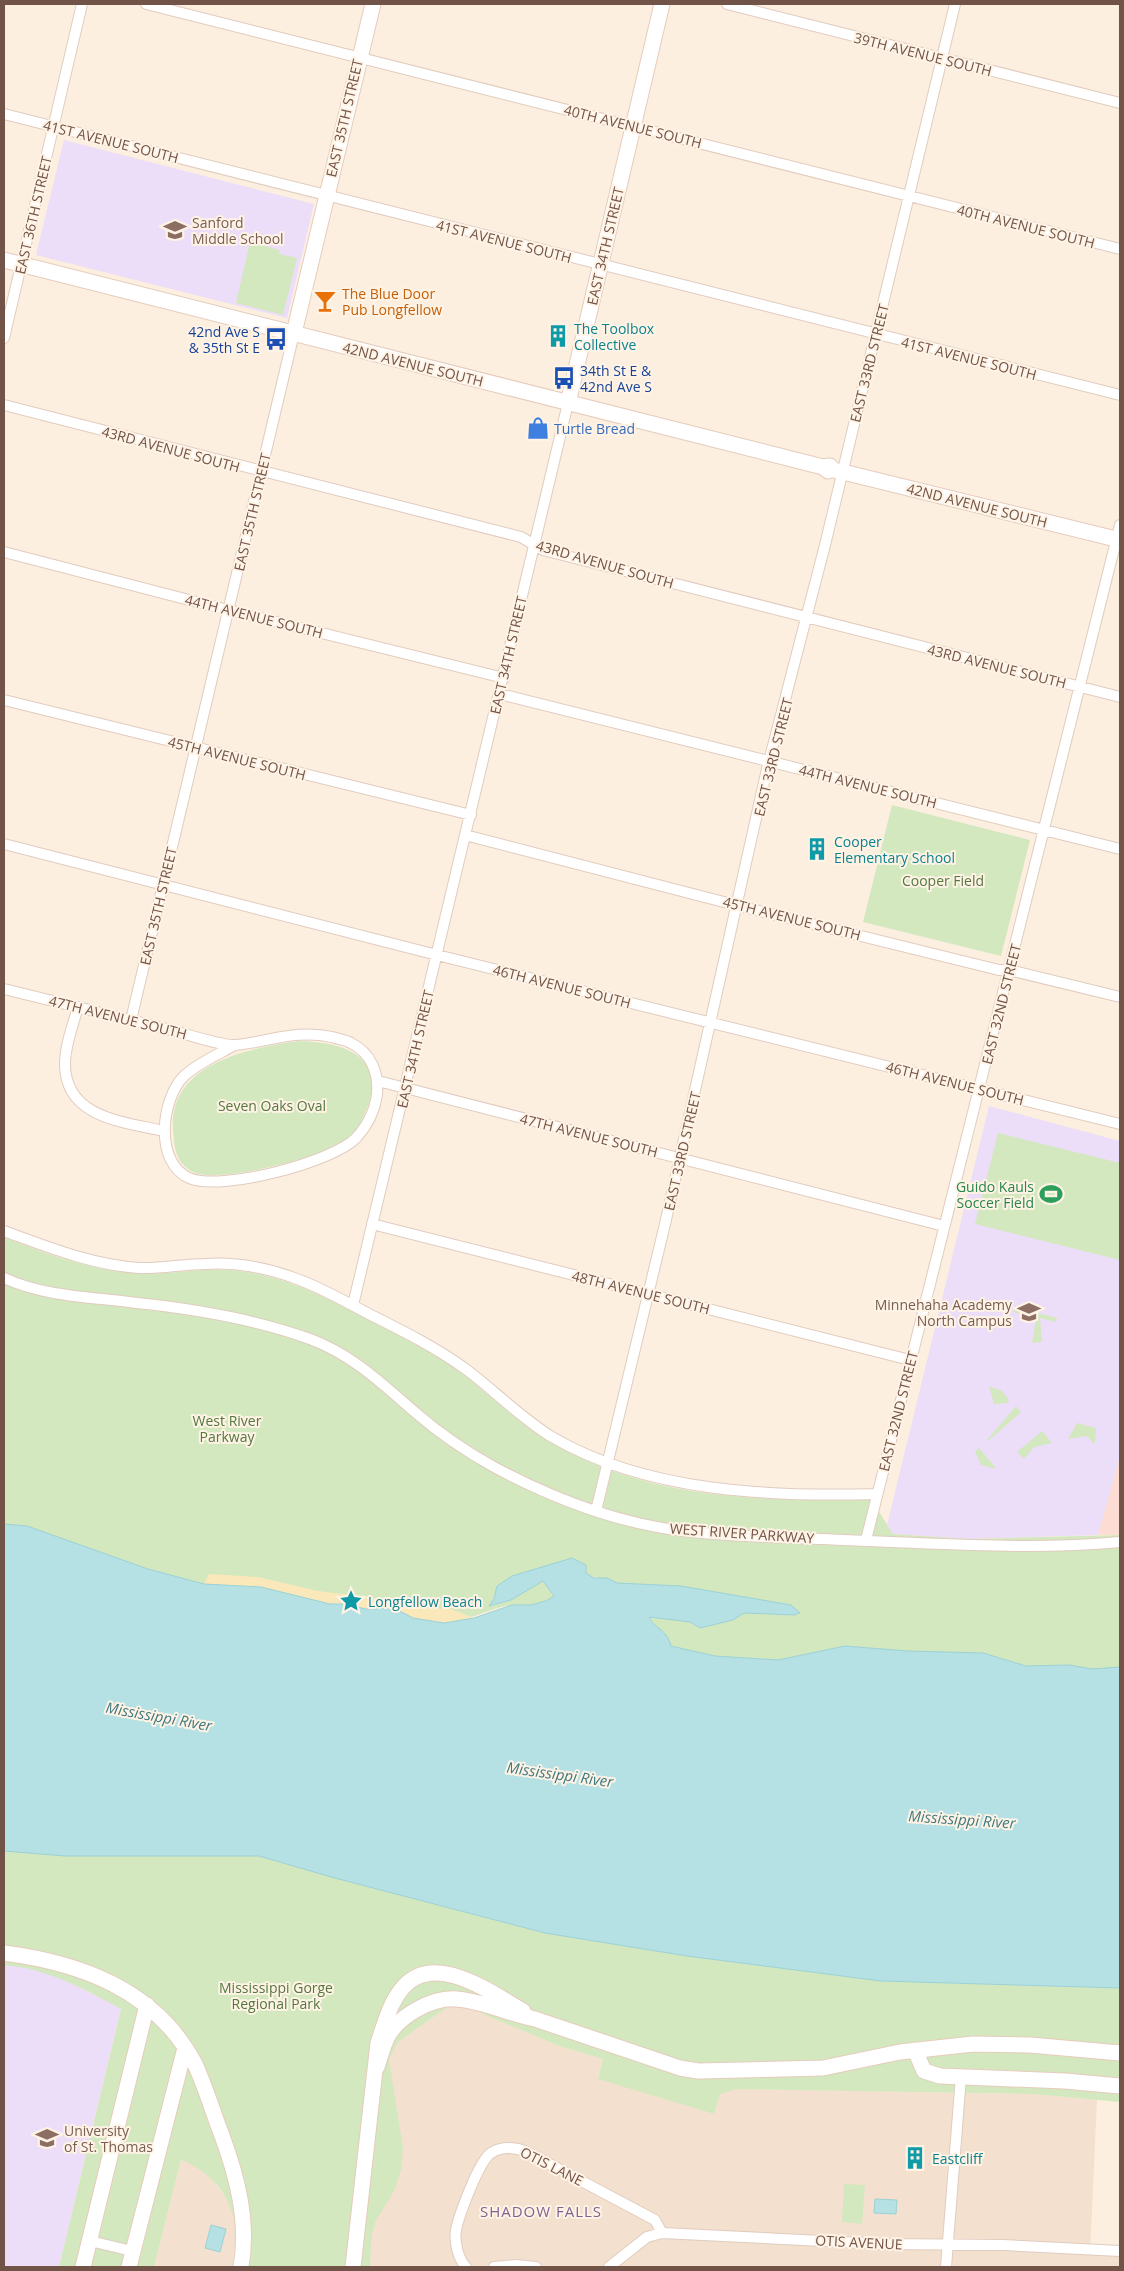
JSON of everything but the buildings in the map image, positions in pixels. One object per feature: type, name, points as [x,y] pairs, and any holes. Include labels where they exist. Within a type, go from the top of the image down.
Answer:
[{"type":"street","name":"EAST 36TH STREET","points":[[4,338],[82,4]]},
{"type":"street","name":"40TH AVENUE SOUTH","points":[[146,4],[1120,249]]},
{"type":"street","name":"EAST 35TH STREET","points":[[131,1020],[195,748],[230,610],[358,58],[373,4]]},
{"type":"street","name":"EAST 34TH STREET","points":[[353,1305],[504,678],[533,546],[662,4]]},
{"type":"street","name":"39TH AVENUE SOUTH","points":[[727,4],[1120,103]]},
{"type":"street","name":"EAST 33RD STREET","points":[[596,1511],[649,1294],[770,761],[806,617],[833,470],[876,334],[955,4]]},
{"type":"street","name":"41ST AVENUE SOUTH","points":[[4,114],[1120,396]]},
{"type":"street","name":"42ND AVENUE SOUTH","points":[[4,260],[833,470],[1119,535]]},
{"type":"street","name":"43RD AVENUE SOUTH","points":[[4,406],[521,537],[533,546],[543,550],[1120,697]]},
{"type":"street","name":"EAST 32ND STREET","points":[[866,1540],[1119,535]]},
{"type":"street","name":"44TH AVENUE SOUTH","points":[[4,552],[504,678]]},
{"type":"street","name":"44TH AVENUE SOUTH","points":[[500,694],[1120,849]]},
{"type":"street","name":"45TH AVENUE SOUTH","points":[[4,700],[471,815]]},
{"type":"street","name":"45TH AVENUE SOUTH","points":[[465,835],[737,905],[1120,998]]},
{"type":"street","name":"46TH AVENUE SOUTH","points":[[4,844],[437,955],[1120,1124]]},
{"type":"street","name":"47TH AVENUE SOUTH","points":[[4,989],[233,1046]]},
{"type":"street","points":[[78,1007],[65,1065],[68,1084],[73,1095],[81,1105],[108,1118],[164,1131]]},
{"type":"street","points":[[299,1034],[318,1034],[351,1042],[367,1056],[375,1070],[378,1081],[376,1099],[369,1119],[355,1139],[308,1162],[254,1178],[228,1181],[188,1178],[176,1167],[170,1156],[164,1131],[168,1104],[183,1077],[233,1046],[299,1034]]},
{"type":"street","name":"47TH AVENUE SOUTH","points":[[378,1081],[944,1226]]},
{"type":"street","name":"48TH AVENUE SOUTH","points":[[372,1224],[910,1360]]},
{"type":"street","points":[[4,1231],[76,1257],[107,1263],[140,1268],[236,1264],[298,1279],[353,1305],[430,1346],[466,1369],[551,1436],[607,1464],[633,1472],[694,1485],[773,1493],[877,1494]]},
{"type":"street","name":"WEST RIVER PARKWAY","points":[[4,1278],[45,1291],[152,1304],[248,1321],[324,1344],[363,1366],[432,1426],[493,1466],[556,1496],[596,1511],[680,1530],[744,1536],[972,1546],[1120,1542]]},
{"type":"street","points":[[4,1953],[39,1958],[76,1969],[127,1990],[169,2026],[185,2048],[199,2074],[237,2182],[244,2240],[241,2267]]},
{"type":"street","points":[[353,2267],[377,2067],[378,2043],[388,2015],[401,1990],[414,1978],[428,1972],[454,1975],[486,1990],[535,2019]]},
{"type":"street","points":[[377,2067],[387,2037],[401,2021],[421,2008],[437,2001],[457,1999],[471,2001],[535,2019],[680,2068],[698,2071],[823,2068],[915,2050],[973,2044],[1030,2045],[1120,2053]]},
{"type":"street","points":[[83,2267],[146,2005]]},
{"type":"street","points":[[128,2267],[185,2048]]},
{"type":"street","points":[[915,2050],[920,2066],[928,2073],[1120,2086]]},
{"type":"street","points":[[946,2267],[961,2076]]},
{"type":"street","name":"OTIS LANE","points":[[466,2267],[459,2254],[456,2231],[481,2164],[491,2153],[507,2148],[525,2151],[655,2220],[662,2233]]},
{"type":"street","name":"OTIS AVENUE","points":[[609,2267],[647,2237],[662,2233],[1120,2251]]},
{"type":"street","points":[[90,2241],[132,2251]]},
{"type":"street","points":[[494,2267],[516,2264],[536,2267]]},
{"type":"shaded area","name":"Sanford Middle School","points":[[64,140],[314,204],[287,318],[36,255]]},
{"type":"shaded area","name":"Minnehaha Academy North Campus","points":[[989,1106],[1120,1141],[1120,1456],[1098,1535],[970,1539],[893,1534],[887,1525]]},
{"type":"shaded area","points":[[1120,1456],[1120,1535],[1098,1535],[1118,1463]]},
{"type":"shaded area","name":"University of St. Thomas","points":[[4,1965],[25,1967],[59,1977],[121,2008],[59,2267],[4,2267]]},
{"type":"shaded area","points":[[459,2004],[559,2046],[603,2059],[598,2078],[714,2114],[720,2093],[736,2089],[1032,2094],[1097,2100],[1090,2254],[1120,2255],[1120,2267],[370,2267],[372,2235],[376,2221],[383,2208],[389,2060],[398,2042],[449,2006]]},
{"type":"shaded area","points":[[181,2160],[198,2166],[209,2175],[225,2197],[233,2213],[237,2235],[232,2267],[154,2267]]},
{"type":"green space","points":[[250,242],[280,250],[279,254],[297,258],[283,315],[236,303]]},
{"type":"green space","name":"Cooper Field","points":[[892,805],[1030,840],[1001,956],[863,922]]},
{"type":"green space","name":"Seven Oaks Oval","points":[[299,1041],[330,1044],[344,1048],[356,1054],[365,1063],[371,1074],[372,1088],[368,1106],[355,1133],[340,1144],[302,1159],[254,1170],[213,1175],[199,1174],[185,1166],[177,1155],[173,1129],[175,1107],[184,1088],[198,1074],[216,1063],[258,1048]]},
{"type":"green space","name":"Guido Kauls Soccer Field","points":[[998,1133],[1120,1163],[1120,1260],[975,1224]]},
{"type":"green space","name":"West River Parkway","points":[[4,1237],[53,1255],[103,1269],[146,1273],[204,1270],[239,1271],[273,1278],[314,1292],[441,1359],[464,1375],[505,1410],[549,1441],[586,1460],[624,1475],[664,1486],[705,1493],[747,1497],[830,1500],[871,1499],[893,1534],[970,1539],[1120,1535],[1120,1667],[1092,1669],[1069,1665],[1026,1666],[983,1653],[907,1651],[845,1646],[778,1660],[715,1656],[671,1646],[667,1636],[649,1617],[690,1622],[700,1628],[733,1620],[744,1613],[800,1614],[617,1583],[586,1573],[586,1565],[572,1558],[512,1576],[497,1586],[490,1606],[511,1600],[543,1581],[554,1596],[546,1601],[531,1605],[501,1607],[456,1622],[413,1618],[347,1604],[330,1604],[261,1587],[204,1584],[148,1569],[27,1526],[4,1524]]},
{"type":"green space","points":[[1014,1307],[1057,1318],[1056,1322],[1040,1318],[1042,1342],[1032,1343],[1036,1318],[1013,1312]]},
{"type":"green space","points":[[989,1386],[1002,1391],[1009,1400],[1007,1403],[994,1404]]},
{"type":"green space","points":[[1016,1406],[1021,1412],[988,1441],[987,1440]]},
{"type":"green space","points":[[1077,1423],[1096,1428],[1095,1444],[1086,1436],[1068,1439]]},
{"type":"green space","points":[[1042,1431],[1052,1443],[1034,1447],[1024,1459],[1017,1452]]},
{"type":"green space","points":[[980,1446],[979,1448],[997,1469],[981,1465],[975,1452]]},
{"type":"green space","name":"Mississippi Gorge Regional Park","points":[[4,1851],[65,1856],[259,1856],[545,1933],[687,1956],[881,1981],[1120,1988],[1120,2102],[1032,2094],[736,2089],[720,2094],[714,2114],[598,2079],[603,2059],[559,2046],[459,2004],[449,2006],[398,2042],[389,2060],[403,2148],[401,2170],[395,2189],[376,2221],[372,2235],[370,2267],[232,2267],[236,2250],[236,2234],[234,2218],[228,2203],[210,2177],[196,2167],[181,2160],[154,2267],[59,2267],[121,2009],[51,1975],[4,1965]]},
{"type":"green space","points":[[844,2184],[865,2185],[862,2224],[842,2222]]},
{"type":"sand","name":"Longfellow Beach","points":[[209,1574],[258,1577],[318,1591],[374,1598],[420,1608],[451,1609],[474,1618],[444,1623],[413,1618],[394,1608],[365,1609],[347,1604],[330,1604],[204,1584]]},
{"type":"water","name":"Mississippi River","points":[[4,1524],[27,1526],[148,1569],[204,1584],[261,1587],[330,1604],[347,1604],[365,1609],[394,1608],[413,1618],[444,1623],[474,1618],[512,1605],[531,1605],[546,1601],[554,1596],[543,1581],[511,1600],[489,1606],[494,1599],[497,1586],[512,1576],[572,1558],[586,1565],[586,1573],[594,1578],[607,1578],[617,1583],[681,1586],[791,1605],[800,1613],[794,1615],[744,1613],[733,1620],[700,1628],[690,1622],[649,1617],[667,1636],[671,1646],[715,1656],[778,1660],[845,1646],[907,1651],[983,1653],[1026,1666],[1069,1665],[1092,1669],[1120,1667],[1120,1988],[881,1981],[687,1956],[545,1933],[259,1856],[65,1856],[4,1851]]},
{"type":"water","points":[[875,2199],[897,2200],[896,2214],[874,2213]]},
{"type":"water","points":[[211,2225],[226,2229],[220,2252],[205,2248]]},
{"type":"place","name":"Sanford Middle School","points":[[175,230]]},
{"type":"place","name":"The Blue Door Pub Longfellow","points":[[325,301]]},
{"type":"place","name":"The Toolbox Collective","points":[[558,336]]},
{"type":"place","name":"42nd Ave S & 35th St E","points":[[276,339]]},
{"type":"place","name":"34th St E & 42nd Ave S","points":[[564,378]]},
{"type":"place","name":"Turtle Bread","points":[[538,428]]},
{"type":"place","name":"Cooper Elementary School","points":[[817,849]]},
{"type":"place","name":"Guido Kauls Soccer Field","points":[[1051,1194]]},
{"type":"place","name":"Minnehaha Academy North Campus","points":[[1029,1312]]},
{"type":"place","name":"Longfellow Beach","points":[[351,1601]]},
{"type":"place","name":"University of St. Thomas","points":[[47,2138]]},
{"type":"place","name":"Eastcliff","points":[[915,2158]]},
{"type":"district","name":"SHADOW FALLS","points":[[541,2211]]}]
